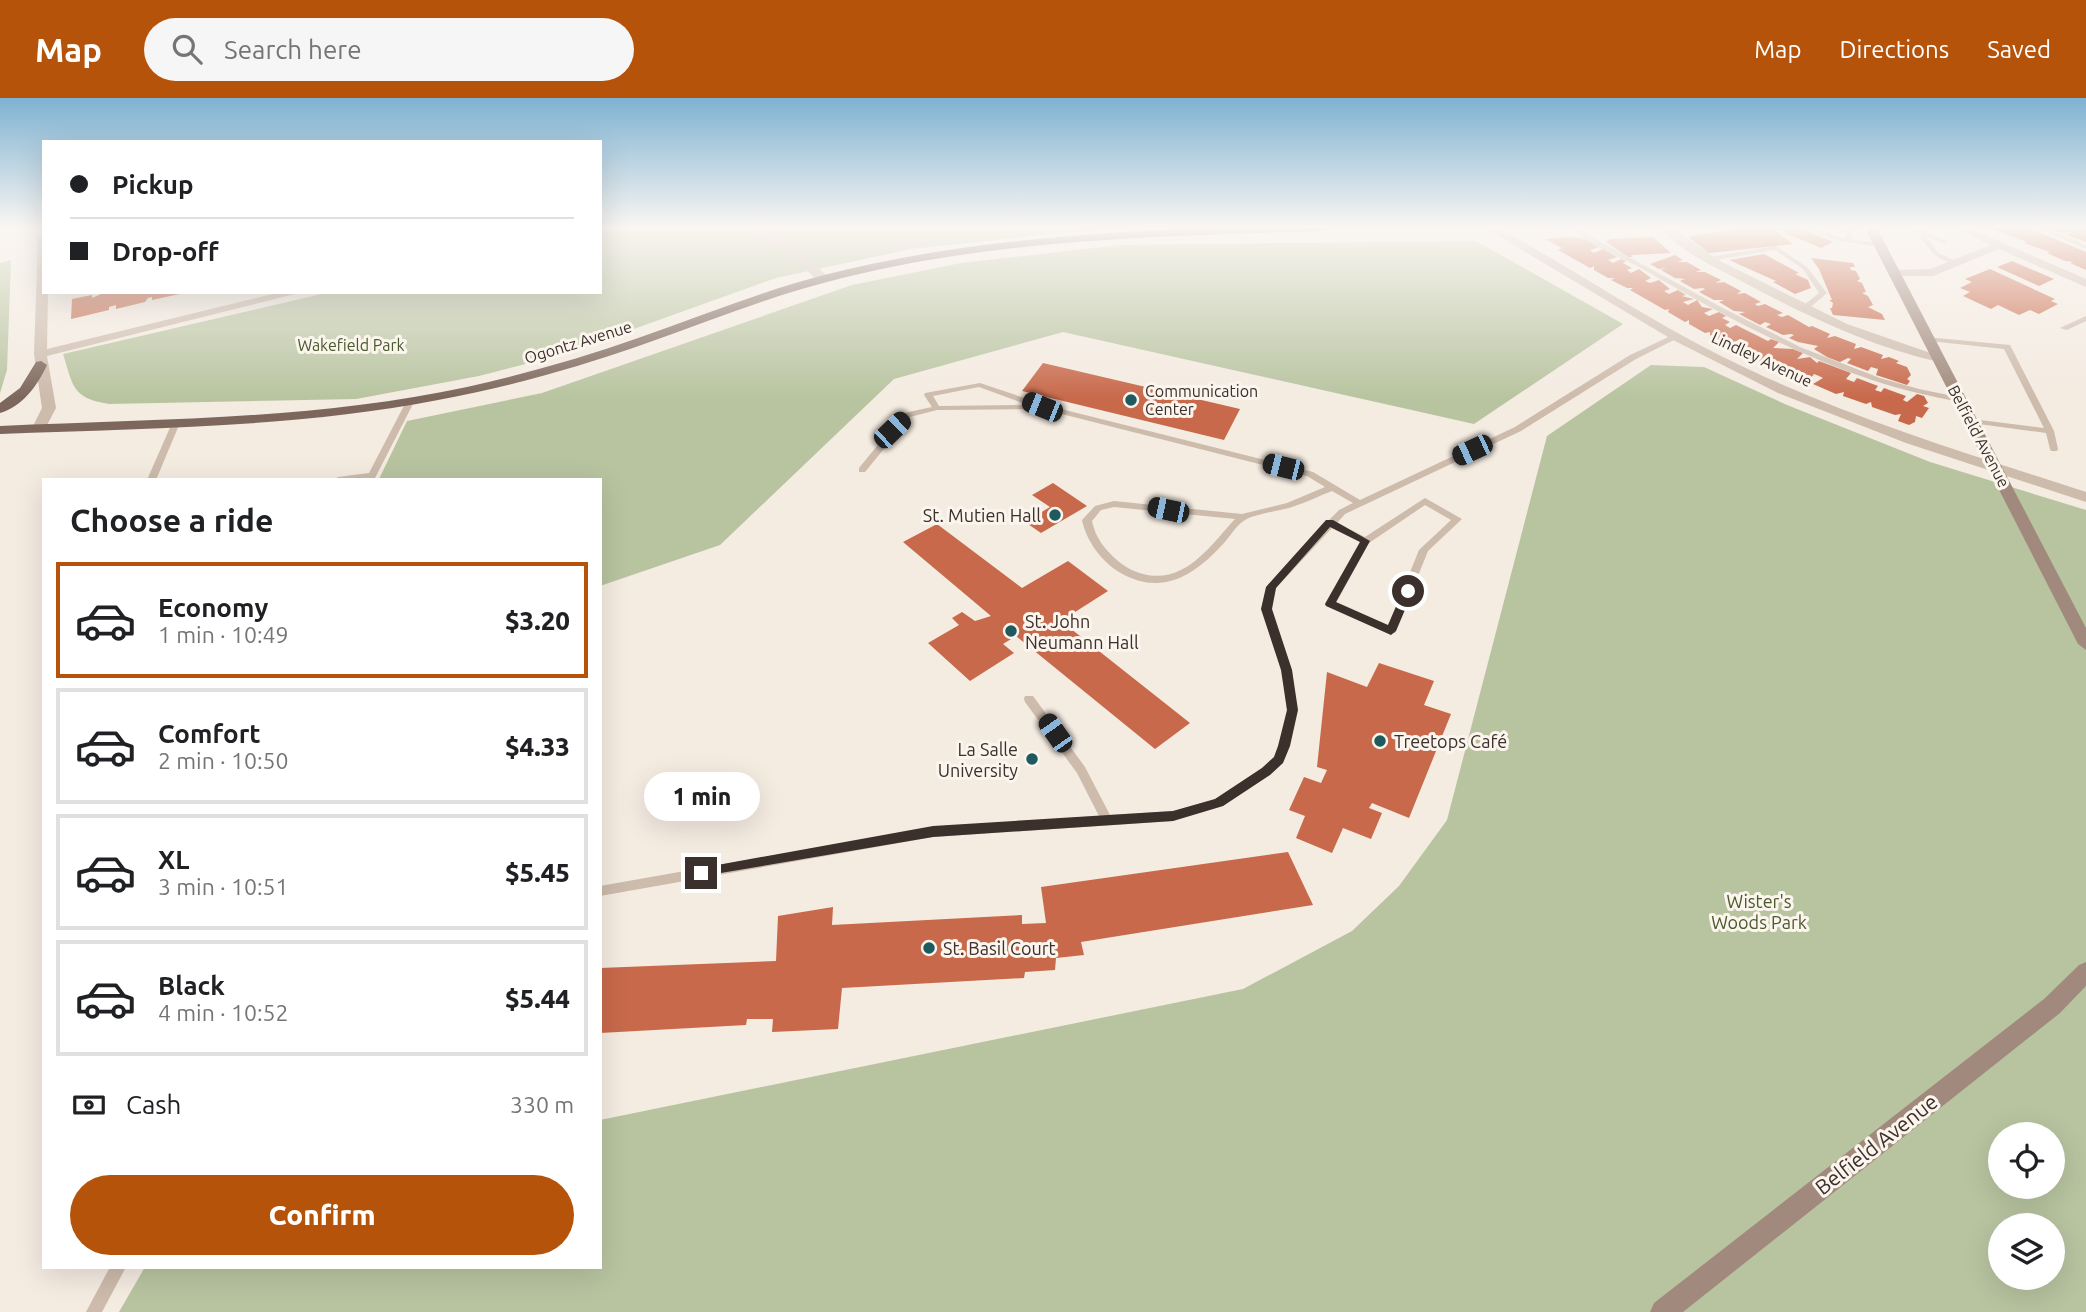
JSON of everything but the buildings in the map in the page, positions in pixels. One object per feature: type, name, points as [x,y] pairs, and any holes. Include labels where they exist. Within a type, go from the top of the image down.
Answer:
[{"type":"main road","name":"Ogontz Avenue","points":[[0,430],[175,425],[410,402],[513,380],[615,351],[807,285]]},
{"type":"main road","points":[[0,409],[22,394],[35,378],[40,359]]},
{"type":"street","name":"Lindley Avenue","points":[[1589,285],[1678,336],[1787,392],[1996,467],[2086,496]]},
{"type":"street","points":[[1758,285],[1804,309],[1881,343],[1939,358]]},
{"type":"street","name":"Belfield Avenue","points":[[1900,285],[2086,644]]},
{"type":"street","points":[[39,428],[49,408],[40,359],[42,288]]},
{"type":"street","points":[[40,359],[289,294]]},
{"type":"street","name":"Belfield Avenue","points":[[1663,1312],[2052,1006],[2086,972]]},
{"type":"lane","points":[[1673,285],[1804,352],[1912,392],[1960,400]]},
{"type":"lane","points":[[1804,309],[1824,293],[1818,285]]},
{"type":"lane","points":[[2064,328],[2086,318]]},
{"type":"lane","points":[[602,891],[933,832],[1173,816],[1200,810],[1252,784],[1278,760],[1292,710],[1287,670],[1266,609],[1267,599],[1271,587],[1329,523],[1359,503],[1518,429],[1633,357],[1678,336]]},
{"type":"lane","points":[[1929,340],[2007,347],[2050,430],[2054,449]]},
{"type":"lane","points":[[937,408],[928,395],[980,385],[1042,407],[1310,474],[1359,503]]},
{"type":"lane","points":[[369,477],[410,402]]},
{"type":"lane","points":[[862,470],[907,415],[937,408],[1042,407]]},
{"type":"lane","points":[[1972,421],[2050,430]]},
{"type":"lane","points":[[153,478],[175,425]]},
{"type":"lane","points":[[1242,517],[1197,565],[1163,582],[1117,566],[1088,533],[1087,520],[1098,508],[1114,504],[1242,517],[1290,505],[1333,487]]},
{"type":"lane","points":[[1425,501],[1457,519],[1424,550],[1391,631],[1330,604],[1365,541],[1425,501]]},
{"type":"lane","points":[[1329,523],[1365,541]]},
{"type":"lane","points":[[1029,699],[1081,770],[1107,820]]},
{"type":"lane","points":[[94,1312],[117,1269]]},
{"type":"green space","points":[[0,285],[10,285],[7,370],[0,393]]},
{"type":"green space","name":"Wakefield Park","points":[[602,285],[757,285],[564,354],[479,376],[356,399],[109,404],[88,398],[76,389],[63,354],[321,294],[602,294]]},
{"type":"green space","points":[[852,285],[1553,285],[1623,324],[1474,424],[1063,332],[894,379],[720,545],[602,585],[602,478],[379,478],[407,421],[542,393]]},
{"type":"green space","name":"Wister's Woods Park","points":[[1651,365],[1704,367],[1787,405],[1930,462],[2086,510],[2086,1312],[119,1312],[144,1269],[602,1269],[602,1120],[1243,989],[1352,931],[1399,886],[1447,820],[1547,436]]},
{"type":"place","name":"Communication Center","points":[[1131,400]]},
{"type":"place","name":"St. Mutien Hall","points":[[1055,515]]},
{"type":"place","name":"St. John Neumann Hall","points":[[1011,631]]},
{"type":"place","name":"Treetops Café","points":[[1380,741]]},
{"type":"place","name":"La Salle University","points":[[1032,759]]},
{"type":"place","name":"St. Basil Court","points":[[929,948]]},
{"type":"route","points":[[701,873],[933,832],[1173,816],[1219,803],[1252,784],[1278,760],[1284,746],[1292,710],[1287,670],[1266,609],[1271,587],[1329,523],[1365,541],[1330,604],[1391,631],[1408,591]]}]
